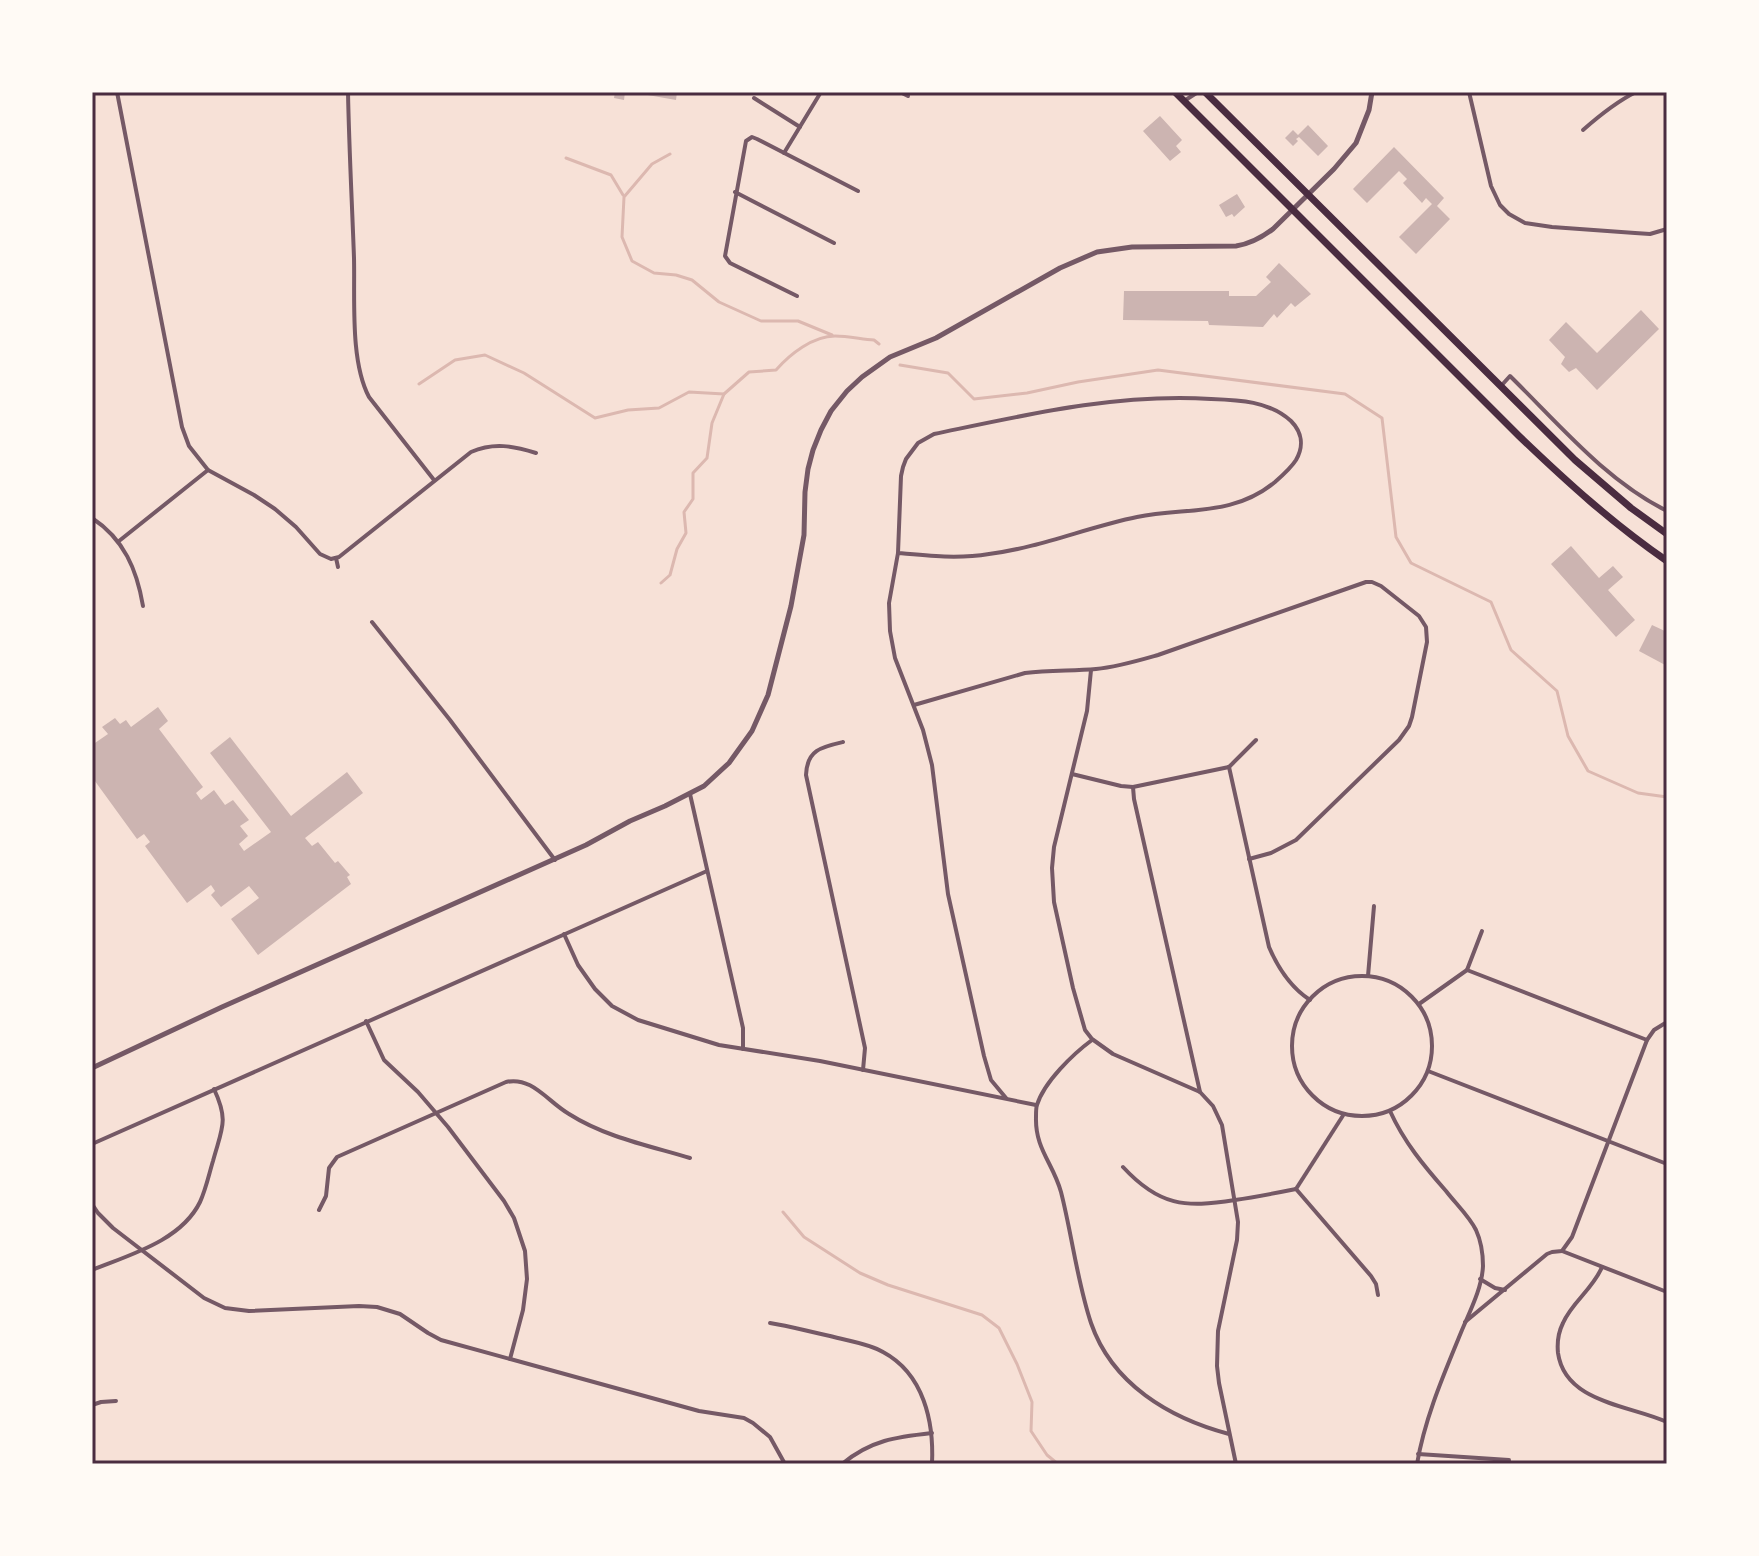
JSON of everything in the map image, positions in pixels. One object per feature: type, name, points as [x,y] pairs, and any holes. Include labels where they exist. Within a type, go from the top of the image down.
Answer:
[{"type":"highway","points":[[1175,92],[1563,479],[1667,561]]},
{"type":"highway","points":[[1205,92],[1575,460],[1667,534]]},
{"type":"street","points":[[117,92],[182,427],[189,446],[208,470],[275,509],[320,554],[326,558],[336,558],[471,452],[490,446],[512,446],[536,453]]},
{"type":"street","points":[[348,92],[360,370],[369,397],[434,480]]},
{"type":"street","points":[[784,153],[821,92]]},
{"type":"street","points":[[900,92],[908,96]]},
{"type":"street","points":[[1184,101],[1198,92]]},
{"type":"street","points":[[92,1068],[555,860],[704,786],[729,763],[746,740],[768,695],[799,568],[805,526],[807,473],[821,430],[847,391],[890,357],[936,338],[1060,268],[1097,252],[1132,247],[1243,245],[1263,237],[1340,163],[1356,143],[1372,92]]},
{"type":"street","points":[[1469,92],[1491,186],[1500,205],[1509,214],[1525,223],[1552,227],[1635,233],[1657,233],[1667,229]]},
{"type":"street","points":[[1583,130],[1610,107],[1636,92]]},
{"type":"street","points":[[754,98],[800,127]]},
{"type":"street","points":[[797,296],[726,260],[725,251],[746,141],[752,137],[858,191]]},
{"type":"street","points":[[735,192],[834,243]]},
{"type":"street","points":[[1501,386],[1510,376],[1597,463],[1648,502],[1667,511]]},
{"type":"street","points":[[898,553],[934,557],[990,554],[1136,517],[1217,509],[1246,500],[1269,487],[1292,467],[1297,459],[1301,437],[1294,424],[1261,405],[1190,398],[1138,398],[1087,404],[934,434],[918,443],[906,459],[901,476],[898,553],[891,585],[890,631],[895,658],[914,705],[932,765],[948,894],[984,1056],[991,1080],[1006,1098]]},
{"type":"street","points":[[119,541],[208,470]]},
{"type":"street","points":[[92,518],[119,541],[137,578],[143,606]]},
{"type":"street","points":[[336,558],[338,567]]},
{"type":"street","points":[[914,705],[1025,673],[1091,670],[1128,664],[1366,582],[1378,584],[1424,622],[1428,636],[1409,726],[1399,740],[1296,840],[1271,853],[1249,859]]},
{"type":"street","points":[[372,622],[555,860]]},
{"type":"street","points":[[1091,670],[1087,711],[1054,847],[1053,888],[1081,1018],[1092,1039],[1113,1054],[1200,1092],[1213,1106],[1222,1125],[1238,1222],[1217,1346],[1219,1383],[1236,1464]]},
{"type":"street","points":[[1072,774],[1133,787],[1229,767],[1256,740]]},
{"type":"street","points":[[843,742],[815,751],[808,761],[806,775],[865,1048],[863,1070]]},
{"type":"street","points":[[1229,767],[1272,955],[1288,981],[1310,1000]]},
{"type":"street","points":[[1133,787],[1200,1092]]},
{"type":"street","points":[[690,794],[743,1028],[743,1049]]},
{"type":"street","points":[[92,1144],[707,871]]},
{"type":"street","points":[[1368,976],[1374,906]]},
{"type":"street","points":[[1419,1004],[1467,970],[1482,931]]},
{"type":"street","points":[[564,933],[587,980],[619,1011],[638,1020],[687,1037],[743,1049],[1036,1105]]},
{"type":"street","points":[[1467,970],[1647,1040]]},
{"type":"street","points":[[1368,976],[1395,985],[1419,1004],[1427,1019],[1431,1054],[1425,1079],[1407,1100],[1390,1111],[1364,1116],[1344,1114],[1329,1108],[1312,1095],[1302,1082],[1293,1061],[1294,1030],[1310,1000],[1324,987],[1351,977],[1368,976]]},
{"type":"street","points":[[366,1021],[384,1060],[436,1113],[514,1218],[527,1265],[526,1291],[510,1359]]},
{"type":"street","points":[[1562,1251],[1572,1237],[1647,1040],[1654,1030],[1667,1022]]},
{"type":"street","points":[[1092,1039],[1063,1067],[1036,1105],[1038,1141],[1060,1189],[1089,1315],[1104,1351],[1127,1381],[1172,1412],[1229,1434]]},
{"type":"street","points":[[1428,1071],[1667,1164]]},
{"type":"street","points":[[319,1210],[326,1196],[329,1168],[337,1157],[506,1082],[521,1081],[533,1086],[565,1112],[591,1126],[690,1158]]},
{"type":"street","points":[[92,1270],[172,1235],[190,1218],[200,1203],[224,1120],[214,1089]]},
{"type":"street","points":[[1390,1111],[1417,1157],[1475,1228],[1482,1250],[1480,1279],[1433,1402],[1417,1464]]},
{"type":"street","points":[[1123,1167],[1146,1189],[1172,1201],[1199,1205],[1296,1189],[1344,1114]]},
{"type":"street","points":[[1296,1189],[1371,1276],[1378,1295]]},
{"type":"street","points":[[92,1204],[105,1221],[140,1249],[204,1298],[225,1308],[249,1311],[377,1307],[400,1314],[441,1340],[699,1411],[744,1418],[770,1437],[785,1464]]},
{"type":"street","points":[[1465,1322],[1552,1252],[1562,1251],[1667,1292]]},
{"type":"street","points":[[1602,1267],[1560,1329],[1558,1348],[1562,1368],[1572,1382],[1586,1393],[1667,1422]]},
{"type":"street","points":[[1480,1279],[1505,1290]]},
{"type":"street","points":[[770,1323],[866,1345],[894,1359],[912,1378],[926,1406],[932,1433],[932,1464]]},
{"type":"street","points":[[92,1405],[116,1401]]},
{"type":"street","points":[[842,1464],[864,1448],[882,1441],[932,1433]]},
{"type":"street","points":[[1418,1454],[1509,1460]]},
{"type":"building","points":[[615,92],[625,92],[624,100],[614,98]]},
{"type":"building","points":[[643,92],[677,92],[676,100]]},
{"type":"building","points":[[1160,116],[1182,140],[1176,146],[1181,152],[1170,161],[1143,131]]},
{"type":"building","points":[[1308,125],[1328,146],[1318,156],[1299,137],[1293,146],[1285,138],[1293,130],[1298,135]]},
{"type":"building","points":[[1394,147],[1444,198],[1437,206],[1450,219],[1416,254],[1399,237],[1432,204],[1426,198],[1422,203],[1403,183],[1407,179],[1399,171],[1367,203],[1353,189]]},
{"type":"building","points":[[1237,194],[1245,207],[1234,217],[1232,214],[1226,217],[1219,205]]},
{"type":"building","points":[[1279,263],[1311,294],[1295,307],[1291,303],[1277,318],[1274,314],[1263,327],[1209,325],[1208,321],[1123,320],[1124,291],[1229,291],[1229,296],[1256,296],[1271,282],[1266,277]]},
{"type":"building","points":[[1641,310],[1659,329],[1597,390],[1576,368],[1569,372],[1561,364],[1565,357],[1549,340],[1566,322],[1597,353]]},
{"type":"building","points":[[1571,546],[1599,578],[1613,566],[1623,577],[1608,590],[1635,620],[1616,637],[1551,564]]},
{"type":"building","points":[[1652,625],[1667,632],[1667,666],[1639,651]]},
{"type":"building","points":[[158,707],[168,721],[159,729],[203,787],[196,793],[201,800],[214,790],[225,805],[233,800],[249,820],[240,826],[248,836],[239,844],[244,851],[271,832],[210,753],[230,737],[291,816],[347,772],[363,793],[305,838],[312,846],[318,842],[335,863],[338,861],[350,875],[347,877],[351,884],[258,955],[231,919],[259,898],[249,886],[221,907],[211,895],[215,891],[211,885],[187,903],[145,846],[150,842],[144,834],[137,839],[92,777],[92,745],[108,734],[102,727],[115,718],[120,724],[126,720],[131,727]]},
{"type":"waterway","points":[[670,154],[652,164],[624,197],[622,237],[632,261],[654,273],[692,280],[719,302],[761,321],[798,321],[832,335]]},
{"type":"waterway","points":[[566,158],[611,175],[623,195]]},
{"type":"waterway","points":[[419,384],[455,360],[485,355],[524,373],[595,418],[628,410],[659,408],[689,392],[724,394],[749,372],[776,370],[802,347],[818,339],[840,336],[874,340],[879,344]]},
{"type":"waterway","points":[[900,365],[948,373],[974,399],[1158,370],[1345,394],[1382,418],[1396,537],[1411,563],[1491,602],[1511,650],[1557,691],[1568,736],[1588,771],[1638,793],[1667,797]]},
{"type":"waterway","points":[[661,583],[670,575],[677,549],[686,533],[684,512],[693,499],[693,473],[707,458],[712,423],[724,394]]},
{"type":"waterway","points":[[783,1212],[804,1237],[860,1273],[982,1315],[999,1328],[1032,1402],[1031,1431],[1047,1455],[1058,1464]]}]
